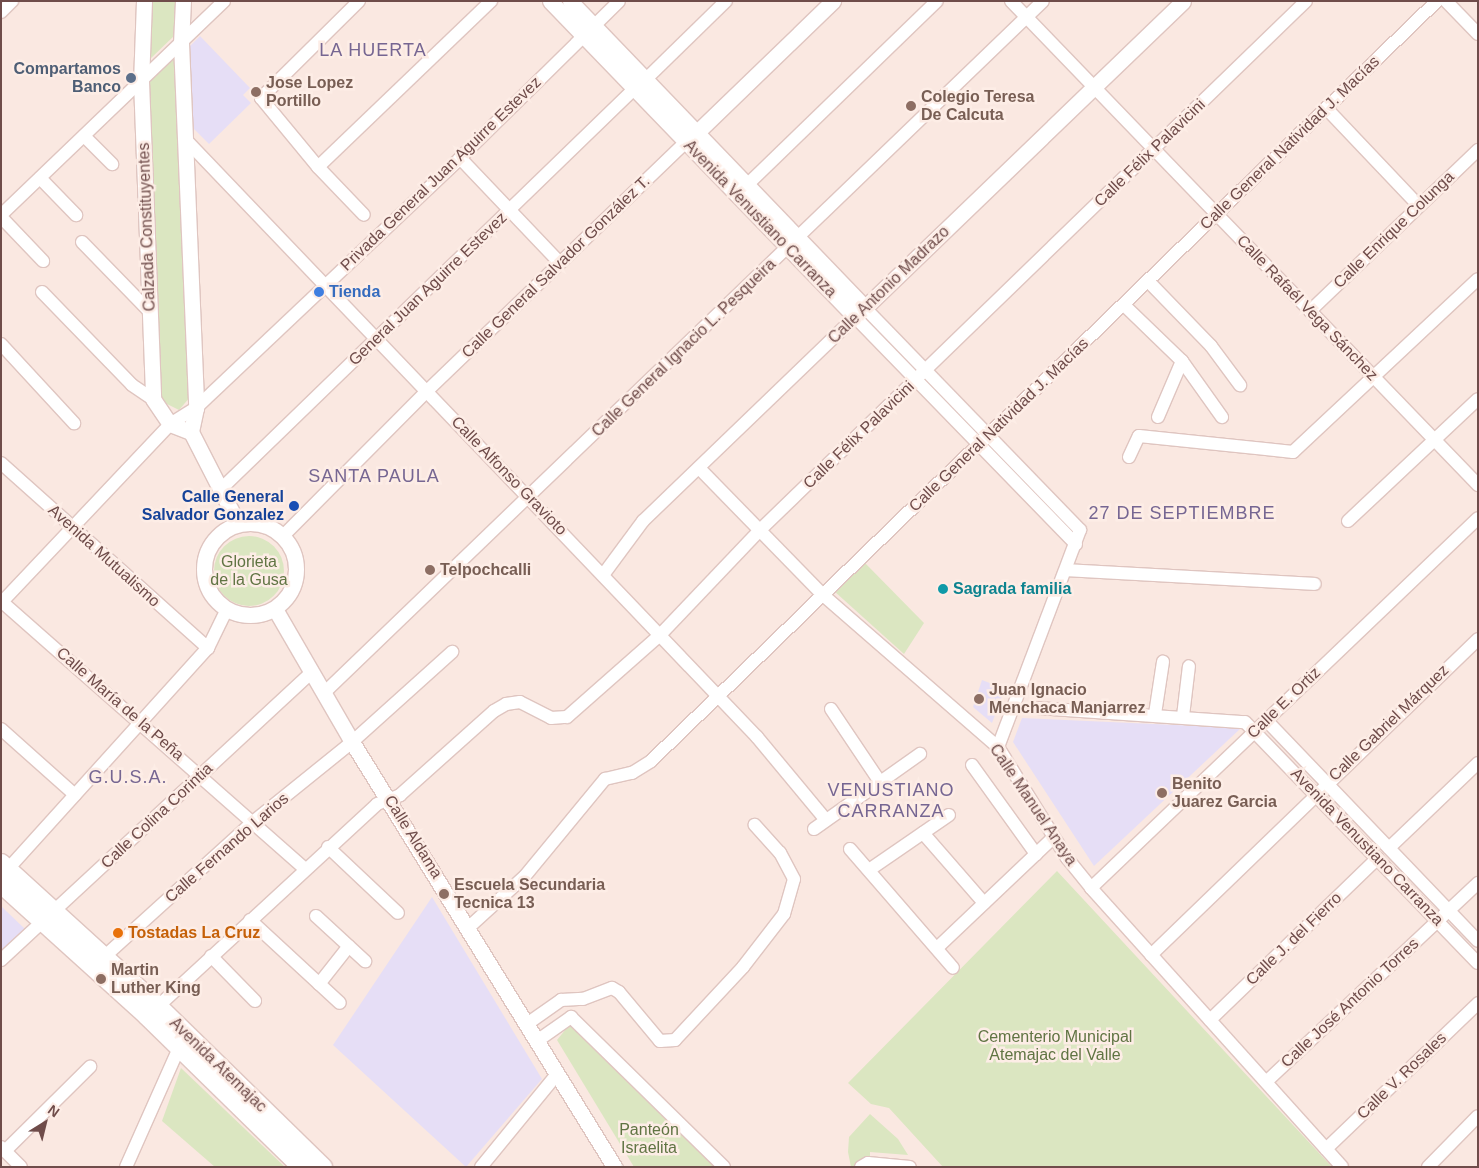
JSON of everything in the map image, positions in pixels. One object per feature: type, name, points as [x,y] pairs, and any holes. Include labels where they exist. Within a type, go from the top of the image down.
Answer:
[{"type":"main road","name":"Avenida Atemajac","points":[[3,872],[48,916],[153,1011]]},
{"type":"main road","name":"Avenida Atemajac","points":[[48,916],[104,957],[300,1167]]},
{"type":"main road","name":"Avenida Atemajac","points":[[183,1041],[323,1167]]},
{"type":"street","points":[[1,12],[12,1]]},
{"type":"street","name":"Calzada Constituyentes","points":[[144,1],[141,81],[153,399]]},
{"type":"street","points":[[183,1],[181,43],[196,408],[191,432],[238,524]]},
{"type":"street","points":[[43,261],[1,216],[224,1]]},
{"type":"street","points":[[359,1],[261,98],[318,167],[364,215]]},
{"type":"street","points":[[318,167],[491,1]]},
{"type":"street","name":"Avenida Venustiano Carranza","points":[[550,1],[588,31],[640,84],[860,312],[916,379],[1076,544],[1080,530],[926,370],[860,312]]},
{"type":"street","name":"Avenida Venustiano Carranza","points":[[570,1],[588,31]]},
{"type":"street","name":"Privada General Juan Aguirre Estevez","points":[[2,602],[170,424],[196,408],[460,158],[619,1]]},
{"type":"street","name":"General Juan Aguirre Estevez","points":[[221,489],[726,1]]},
{"type":"street","name":"Calle General Salvador González T.","points":[[283,536],[427,391],[833,1]]},
{"type":"street","points":[[747,185],[937,1]]},
{"type":"street","name":"Calle Rafaél Vega Sánchez","points":[[1011,1],[1478,484]]},
{"type":"street","name":"Calle General Ignacio L. Pesqueira","points":[[325,692],[1043,1]]},
{"type":"street","name":"Calle Antonio Madrazo","points":[[603,575],[643,521],[1183,1]]},
{"type":"street","name":"Calle Félix Palavicini","points":[[153,1011],[305,868],[377,804],[400,795],[506,704],[520,702],[559,720],[567,717],[660,634],[760,530],[1306,1]]},
{"type":"street","name":"Calle General Natividad J. Macías","points":[[468,928],[525,876],[555,835],[605,779],[632,773],[651,760],[988,435],[1125,306],[1216,214],[1437,1]]},
{"type":"street","points":[[1446,1],[1478,34]]},
{"type":"street","points":[[1326,108],[1420,206]]},
{"type":"street","points":[[84,136],[112,164]]},
{"type":"street","name":"Avenida Venustiano Carranza","points":[[691,137],[747,185],[793,243]]},
{"type":"street","name":"Calle Alfonso Gravioto","points":[[185,139],[757,736],[825,819]]},
{"type":"street","name":"Calle Enrique Colunga","points":[[1310,311],[1478,150]]},
{"type":"street","points":[[460,158],[560,263]]},
{"type":"street","points":[[40,178],[76,215]]},
{"type":"street","points":[[82,242],[150,312]]},
{"type":"street","points":[[1129,458],[1139,436],[1293,452],[1478,279]]},
{"type":"street","points":[[1149,282],[1211,346],[1240,385]]},
{"type":"street","points":[[42,292],[132,385],[153,399],[170,424],[191,432]]},
{"type":"street","points":[[1125,306],[1182,361],[1222,417]]},
{"type":"street","points":[[1,344],[74,423]]},
{"type":"street","points":[[1158,417],[1182,361]]},
{"type":"street","points":[[1348,521],[1478,399]]},
{"type":"street","name":"Avenida Mutualismo","points":[[1,463],[71,528],[208,648]]},
{"type":"street","name":"Calle Manuel Anaya","points":[[698,468],[823,594],[998,746],[1054,836],[1091,888],[1342,1167]]},
{"type":"street","name":"Calle E. Ortiz","points":[[1091,888],[1478,518]]},
{"type":"street","points":[[238,524],[262,524],[283,536],[292,548],[297,575],[293,588],[275,609],[251,616],[227,609],[214,599],[206,586],[203,570],[206,555],[213,541],[224,530],[238,524]]},
{"type":"street","points":[[998,746],[1076,544]]},
{"type":"street","points":[[1066,570],[1315,584]]},
{"type":"street","name":"Calle María de la Peña","points":[[2,602],[141,722],[305,868]]},
{"type":"street","points":[[3,872],[208,648],[227,609]]},
{"type":"street","name":"Calle Aldama","points":[[275,609],[325,692],[352,742],[390,799],[614,1167]]},
{"type":"street","name":"Calle Gabriel Márquez","points":[[1151,954],[1326,783],[1478,639]]},
{"type":"street","name":"Calle Fernando Larios","points":[[104,957],[253,822],[352,742],[452,652]]},
{"type":"street","points":[[1155,714],[1163,662]]},
{"type":"street","points":[[1183,716],[1189,666]]},
{"type":"street","name":"Calle Colina Corintia","points":[[1,960],[312,672]]},
{"type":"street","points":[[1037,708],[1155,714],[1245,722],[1255,731]]},
{"type":"street","points":[[831,709],[880,782]]},
{"type":"street","name":"Avenida Venustiano Carranza","points":[[1266,720],[1478,941]]},
{"type":"street","points":[[1,729],[75,795]]},
{"type":"street","name":"Avenida Venustiano Carranza","points":[[1255,731],[1478,963]]},
{"type":"street","points":[[814,828],[920,754]]},
{"type":"street","points":[[1389,848],[1478,763]]},
{"type":"street","points":[[972,765],[1036,854]]},
{"type":"street","points":[[869,870],[949,815]]},
{"type":"street","points":[[527,1024],[561,1000],[583,999],[612,988],[619,992],[660,1042],[674,1040],[743,967],[784,914],[794,879],[780,853],[755,825]]},
{"type":"street","points":[[923,833],[984,903]]},
{"type":"street","points":[[937,948],[1054,836]]},
{"type":"street","points":[[328,847],[398,913]]},
{"type":"street","points":[[850,848],[953,968]]},
{"type":"street","name":"Calle J. del Fierro","points":[[1210,1020],[1378,858]]},
{"type":"street","name":"Calle José Antonio Torres","points":[[1266,1082],[1478,883]]},
{"type":"street","points":[[316,916],[365,960]]},
{"type":"street","points":[[250,920],[340,1003]]},
{"type":"street","points":[[319,984],[349,946]]},
{"type":"street","points":[[212,956],[255,1001]]},
{"type":"street","name":"Calle V. Rosales","points":[[1326,1149],[1478,1003]]},
{"type":"street","points":[[537,1041],[571,1017],[724,1167]]},
{"type":"street","points":[[131,1164],[183,1041]]},
{"type":"street","points":[[21,1167],[3,1149],[90,1067]]},
{"type":"street","points":[[482,1167],[558,1074]]},
{"type":"street","points":[[1428,1167],[1478,1116]]},
{"type":"street","points":[[861,1167],[868,1163],[910,1167]]},
{"type":"shaded area","points":[[200,36],[250,88],[243,95],[251,103],[209,144],[193,128],[188,48]]},
{"type":"shaded area","points":[[982,680],[1005,689],[992,723],[973,707]]},
{"type":"shaded area","points":[[1022,718],[1241,728],[1094,866],[1013,742]]},
{"type":"shaded area","points":[[432,897],[542,1079],[466,1167],[333,1045]]},
{"type":"shaded area","points":[[1,906],[26,930],[1,953]]},
{"type":"green space","points":[[151,1],[177,1],[175,35],[147,62]]},
{"type":"green space","points":[[174,58],[191,396],[179,410],[161,401],[146,86]]},
{"type":"green space","name":"Glorieta de la Gusa","points":[[249,536],[262,539],[274,546],[281,558],[284,571],[281,584],[274,596],[262,603],[249,606],[236,603],[224,596],[217,584],[214,571],[217,558],[224,546],[236,539]]},
{"type":"green space","points":[[865,563],[924,623],[904,654],[834,591]]},
{"type":"green space","name":"Cementerio Municipal Atemajac del Valle","points":[[1057,871],[1332,1167],[943,1167],[889,1108],[871,1104],[848,1083]]},
{"type":"green space","name":"Panteón Israelita","points":[[570,1024],[715,1167],[634,1167],[557,1040]]},
{"type":"green space","points":[[181,1068],[285,1167],[215,1167],[162,1121]]},
{"type":"green space","points":[[870,1114],[898,1139],[908,1155],[870,1152],[870,1160],[851,1167],[848,1152],[849,1137]]},
{"type":"place","name":"Compartamos Banco","points":[[131,78]]},
{"type":"place","name":"Jose Lopez Portillo","points":[[256,92]]},
{"type":"place","name":"Colegio Teresa De Calcuta","points":[[911,106]]},
{"type":"place","name":"Tienda","points":[[319,292]]},
{"type":"place","name":"Calle General Salvador Gonzalez","points":[[294,506]]},
{"type":"place","name":"Telpochcalli","points":[[430,570]]},
{"type":"place","name":"Sagrada familia","points":[[943,589]]},
{"type":"place","name":"Juan Ignacio Menchaca Manjarrez","points":[[979,699]]},
{"type":"place","name":"Benito Juarez Garcia","points":[[1162,793]]},
{"type":"place","name":"Escuela Secundaria Tecnica 13","points":[[444,894]]},
{"type":"place","name":"Tostadas La Cruz","points":[[118,933]]},
{"type":"place","name":"Martin Luther King","points":[[101,979]]},
{"type":"district","name":"LA HUERTA","points":[[373,50]]},
{"type":"district","name":"SANTA PAULA","points":[[374,476]]},
{"type":"district","name":"27 DE SEPTIEMBRE","points":[[1182,513]]},
{"type":"district","name":"G.U.S.A.","points":[[128,777]]},
{"type":"district","name":"VENUSTIANO CARRANZA","points":[[891,801]]}]
